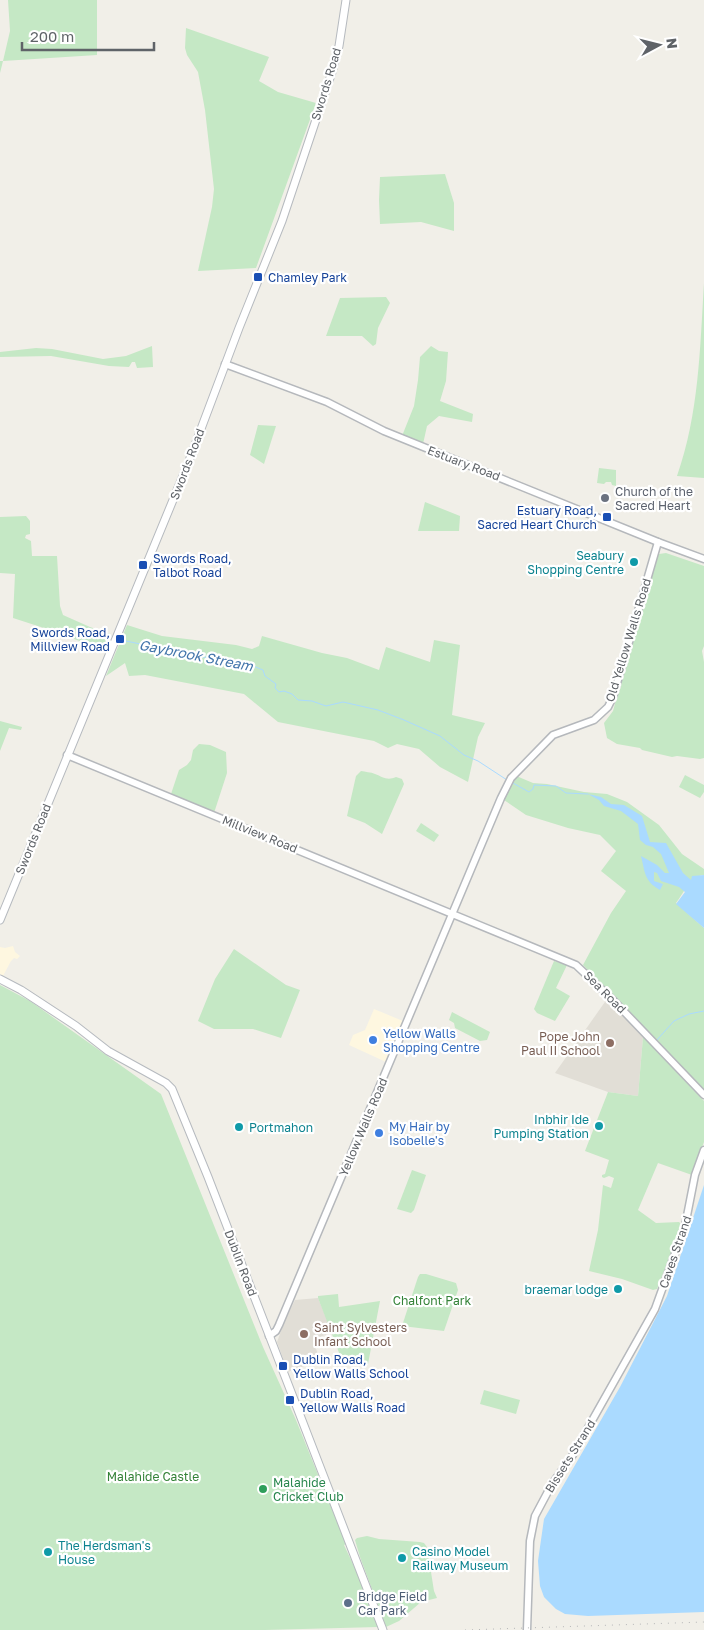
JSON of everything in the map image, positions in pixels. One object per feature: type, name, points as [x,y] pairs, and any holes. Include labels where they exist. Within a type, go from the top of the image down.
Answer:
[{"type":"main road","name":"Swords Road","points":[[0,920],[187,466],[282,221],[325,94],[338,46],[346,0]]},
{"type":"main road","name":"Dublin Road","points":[[0,979],[21,990],[76,1026],[108,1051],[166,1082],[172,1090],[383,1629]]},
{"type":"street","name":"Estuary Road","points":[[225,364],[327,402],[384,431],[704,559]]},
{"type":"street","name":"Old Yellow Walls Road","points":[[453,914],[510,782],[553,735],[594,720],[608,707],[613,697],[658,542]]},
{"type":"street","name":"Millview Road","points":[[67,755],[453,914]]},
{"type":"street","name":"Sea Road","points":[[453,914],[580,968],[704,1096]]},
{"type":"street","name":"Yellow Walls Road","points":[[269,1336],[280,1325],[453,914]]},
{"type":"street","name":"Caves Strand","points":[[661,1295],[688,1217],[695,1175],[704,1150]]},
{"type":"street","name":"Bissets Strand","points":[[527,1630],[529,1556],[531,1528],[535,1516],[552,1484],[571,1458],[642,1335],[661,1295]]},
{"type":"shaded area","points":[[13,946],[15,952],[20,956],[11,961],[3,976],[0,974],[0,947]]},
{"type":"shaded area","name":"Pope John Paul II School","points":[[607,999],[643,1037],[638,1096],[608,1092],[555,1073]]},
{"type":"shaded area","name":"Yellow Walls Shopping Centre","points":[[374,1009],[403,1021],[386,1062],[349,1045],[353,1035],[365,1030]]},
{"type":"shaded area","name":"Saint Sylvesters Infant School","points":[[318,1298],[332,1332],[313,1340],[320,1360],[288,1372],[277,1342],[285,1320],[295,1300]]},
{"type":"green space","points":[[8,0],[97,0],[97,55],[3,61],[10,31]]},
{"type":"green space","points":[[186,28],[269,57],[259,81],[278,92],[316,103],[256,268],[198,271],[214,189],[205,110],[198,72],[187,55],[185,48]]},
{"type":"green space","points":[[0,61],[3,61],[0,73]]},
{"type":"green space","points":[[445,174],[454,203],[454,231],[421,222],[380,224],[380,177]]},
{"type":"green space","points":[[704,283],[704,478],[677,476],[690,429],[694,405],[700,356]]},
{"type":"green space","points":[[386,297],[390,303],[378,328],[376,344],[373,346],[362,336],[326,336],[340,298]]},
{"type":"green space","points":[[152,346],[153,367],[137,368],[135,362],[132,362],[129,367],[109,366],[51,356],[0,357],[0,352],[36,348],[52,349],[103,359],[126,356]]},
{"type":"green space","points":[[431,346],[439,351],[448,352],[446,381],[440,401],[473,414],[472,422],[439,416],[427,426],[423,444],[402,436],[414,406],[420,357]]},
{"type":"green space","points":[[258,425],[276,426],[264,464],[250,455]]},
{"type":"green space","points":[[599,468],[616,470],[616,486],[612,485],[611,482],[597,483]]},
{"type":"green space","points":[[425,502],[460,516],[459,531],[418,531]]},
{"type":"green space","points":[[26,516],[30,521],[30,534],[26,535],[25,538],[31,541],[32,556],[57,556],[60,606],[63,615],[111,634],[104,650],[13,618],[15,574],[0,573],[0,517]]},
{"type":"green space","points":[[666,553],[704,566],[704,646],[702,651],[704,662],[704,758],[700,759],[672,757],[617,744],[607,738],[604,723],[613,711],[655,558],[659,554]]},
{"type":"green space","points":[[127,625],[162,636],[236,645],[252,649],[259,646],[262,636],[347,658],[379,670],[386,647],[430,662],[434,640],[460,645],[452,715],[485,723],[478,737],[468,782],[440,767],[419,749],[397,744],[388,748],[374,741],[278,722],[244,694],[145,675],[129,676],[125,663],[106,676]]},
{"type":"green space","points":[[0,721],[22,727],[21,730],[9,728],[0,751]]},
{"type":"green space","points":[[199,744],[210,745],[226,752],[227,773],[214,813],[171,794],[179,770],[191,760],[193,750]]},
{"type":"green space","points":[[361,771],[388,779],[396,777],[402,779],[404,784],[382,834],[365,823],[347,816],[356,776]]},
{"type":"green space","points":[[514,775],[533,783],[607,794],[627,802],[659,825],[682,854],[704,869],[704,875],[695,878],[691,882],[676,903],[704,928],[704,1092],[583,965],[611,913],[626,891],[601,871],[616,851],[600,835],[568,828],[526,815],[501,798]]},
{"type":"green space","points":[[685,775],[704,785],[704,792],[700,798],[679,787]]},
{"type":"green space","points":[[421,823],[439,835],[434,842],[416,831]]},
{"type":"green space","points":[[234,949],[286,985],[300,990],[281,1038],[253,1029],[214,1029],[198,1021],[215,979]]},
{"type":"green space","points":[[554,961],[567,965],[556,988],[570,996],[555,1021],[537,1013],[534,1009]]},
{"type":"green space","name":"Malahide Castle","points":[[0,985],[30,1001],[161,1094],[263,1347],[296,1420],[378,1627],[265,1630],[0,1630]]},
{"type":"green space","points":[[452,1012],[490,1032],[487,1040],[480,1041],[455,1028],[454,1023],[449,1020]]},
{"type":"green space","points":[[643,1037],[704,1101],[704,1142],[692,1175],[658,1163],[638,1210],[656,1223],[679,1222],[682,1225],[657,1289],[653,1290],[622,1279],[589,1271],[598,1230],[603,1185],[611,1188],[614,1178],[609,1176],[602,1177],[605,1174],[609,1160],[585,1151],[608,1092],[638,1096]]},
{"type":"green space","points":[[412,1170],[426,1175],[414,1210],[411,1213],[397,1209]]},
{"type":"green space","name":"Chalfont Park","points":[[420,1274],[456,1283],[458,1290],[444,1331],[402,1326]]},
{"type":"green space","points":[[338,1294],[339,1307],[380,1301],[368,1364],[343,1363],[318,1298],[318,1296]]},
{"type":"green space","points":[[484,1390],[520,1400],[516,1414],[480,1404]]},
{"type":"green space","points":[[367,1536],[379,1539],[424,1543],[427,1547],[434,1591],[437,1598],[421,1602],[399,1621],[386,1627],[355,1540]]},
{"type":"water","points":[[588,794],[601,797],[611,804],[624,805],[642,816],[650,842],[666,843],[683,873],[691,880],[692,876],[704,875],[704,928],[676,904],[685,892],[679,887],[661,881],[657,873],[654,872],[654,881],[663,884],[660,890],[648,880],[641,856],[657,865],[665,873],[669,873],[661,854],[640,840],[638,824],[621,811],[604,806],[599,800]]},
{"type":"water","points":[[704,1185],[704,1612],[588,1616],[565,1614],[556,1609],[544,1597],[540,1586],[538,1561],[544,1519],[620,1387],[667,1296]]},
{"type":"waterway","name":"Gaybrook Stream","points":[[105,634],[111,636]]},
{"type":"waterway","name":"Gaybrook Stream","points":[[121,640],[174,651],[182,650],[188,655],[236,661],[254,666],[263,670],[265,676],[276,684],[275,688],[279,692],[284,691],[292,694],[298,700],[312,701],[326,706],[343,702],[378,710],[440,736],[464,755],[478,761],[507,780]]},
{"type":"waterway","name":"Gaybrook Stream","points":[[513,783],[529,792],[533,789],[534,785],[556,786],[566,793],[588,794]]},
{"type":"waterway","points":[[656,1041],[674,1021],[689,1014],[704,1011]]},
{"type":"railway","points":[[465,1630],[704,1622]]},
{"type":"place","name":"Chamley Park","points":[[258,277]]},
{"type":"place","name":"Church of the Sacred Heart","points":[[605,498]]},
{"type":"place","name":"Estuary Road, Sacred Heart Church","points":[[607,517]]},
{"type":"place","name":"Seabury Shopping Centre","points":[[634,562]]},
{"type":"place","name":"Swords Road, Talbot Road","points":[[143,565]]},
{"type":"place","name":"Swords Road, Millview Road","points":[[120,639]]},
{"type":"place","name":"Yellow Walls Shopping Centre","points":[[373,1040]]},
{"type":"place","name":"Pope John Paul II School","points":[[610,1043]]},
{"type":"place","name":"Inbhir Ide Pumping Station","points":[[599,1126]]},
{"type":"place","name":"Portmahon","points":[[239,1127]]},
{"type":"place","name":"My Hair by Isobelle's","points":[[379,1133]]},
{"type":"place","name":"braemar lodge","points":[[618,1289]]},
{"type":"place","name":"Saint Sylvesters Infant School","points":[[304,1334]]},
{"type":"place","name":"Dublin Road, Yellow Walls School","points":[[283,1366]]},
{"type":"place","name":"Dublin Road, Yellow Walls Road","points":[[290,1400]]},
{"type":"place","name":"Malahide Cricket Club","points":[[263,1489]]},
{"type":"place","name":"The Herdsman's House","points":[[48,1552]]},
{"type":"place","name":"Casino Model Railway Museum","points":[[402,1558]]},
{"type":"place","name":"Bridge Field Car Park","points":[[348,1603]]}]
